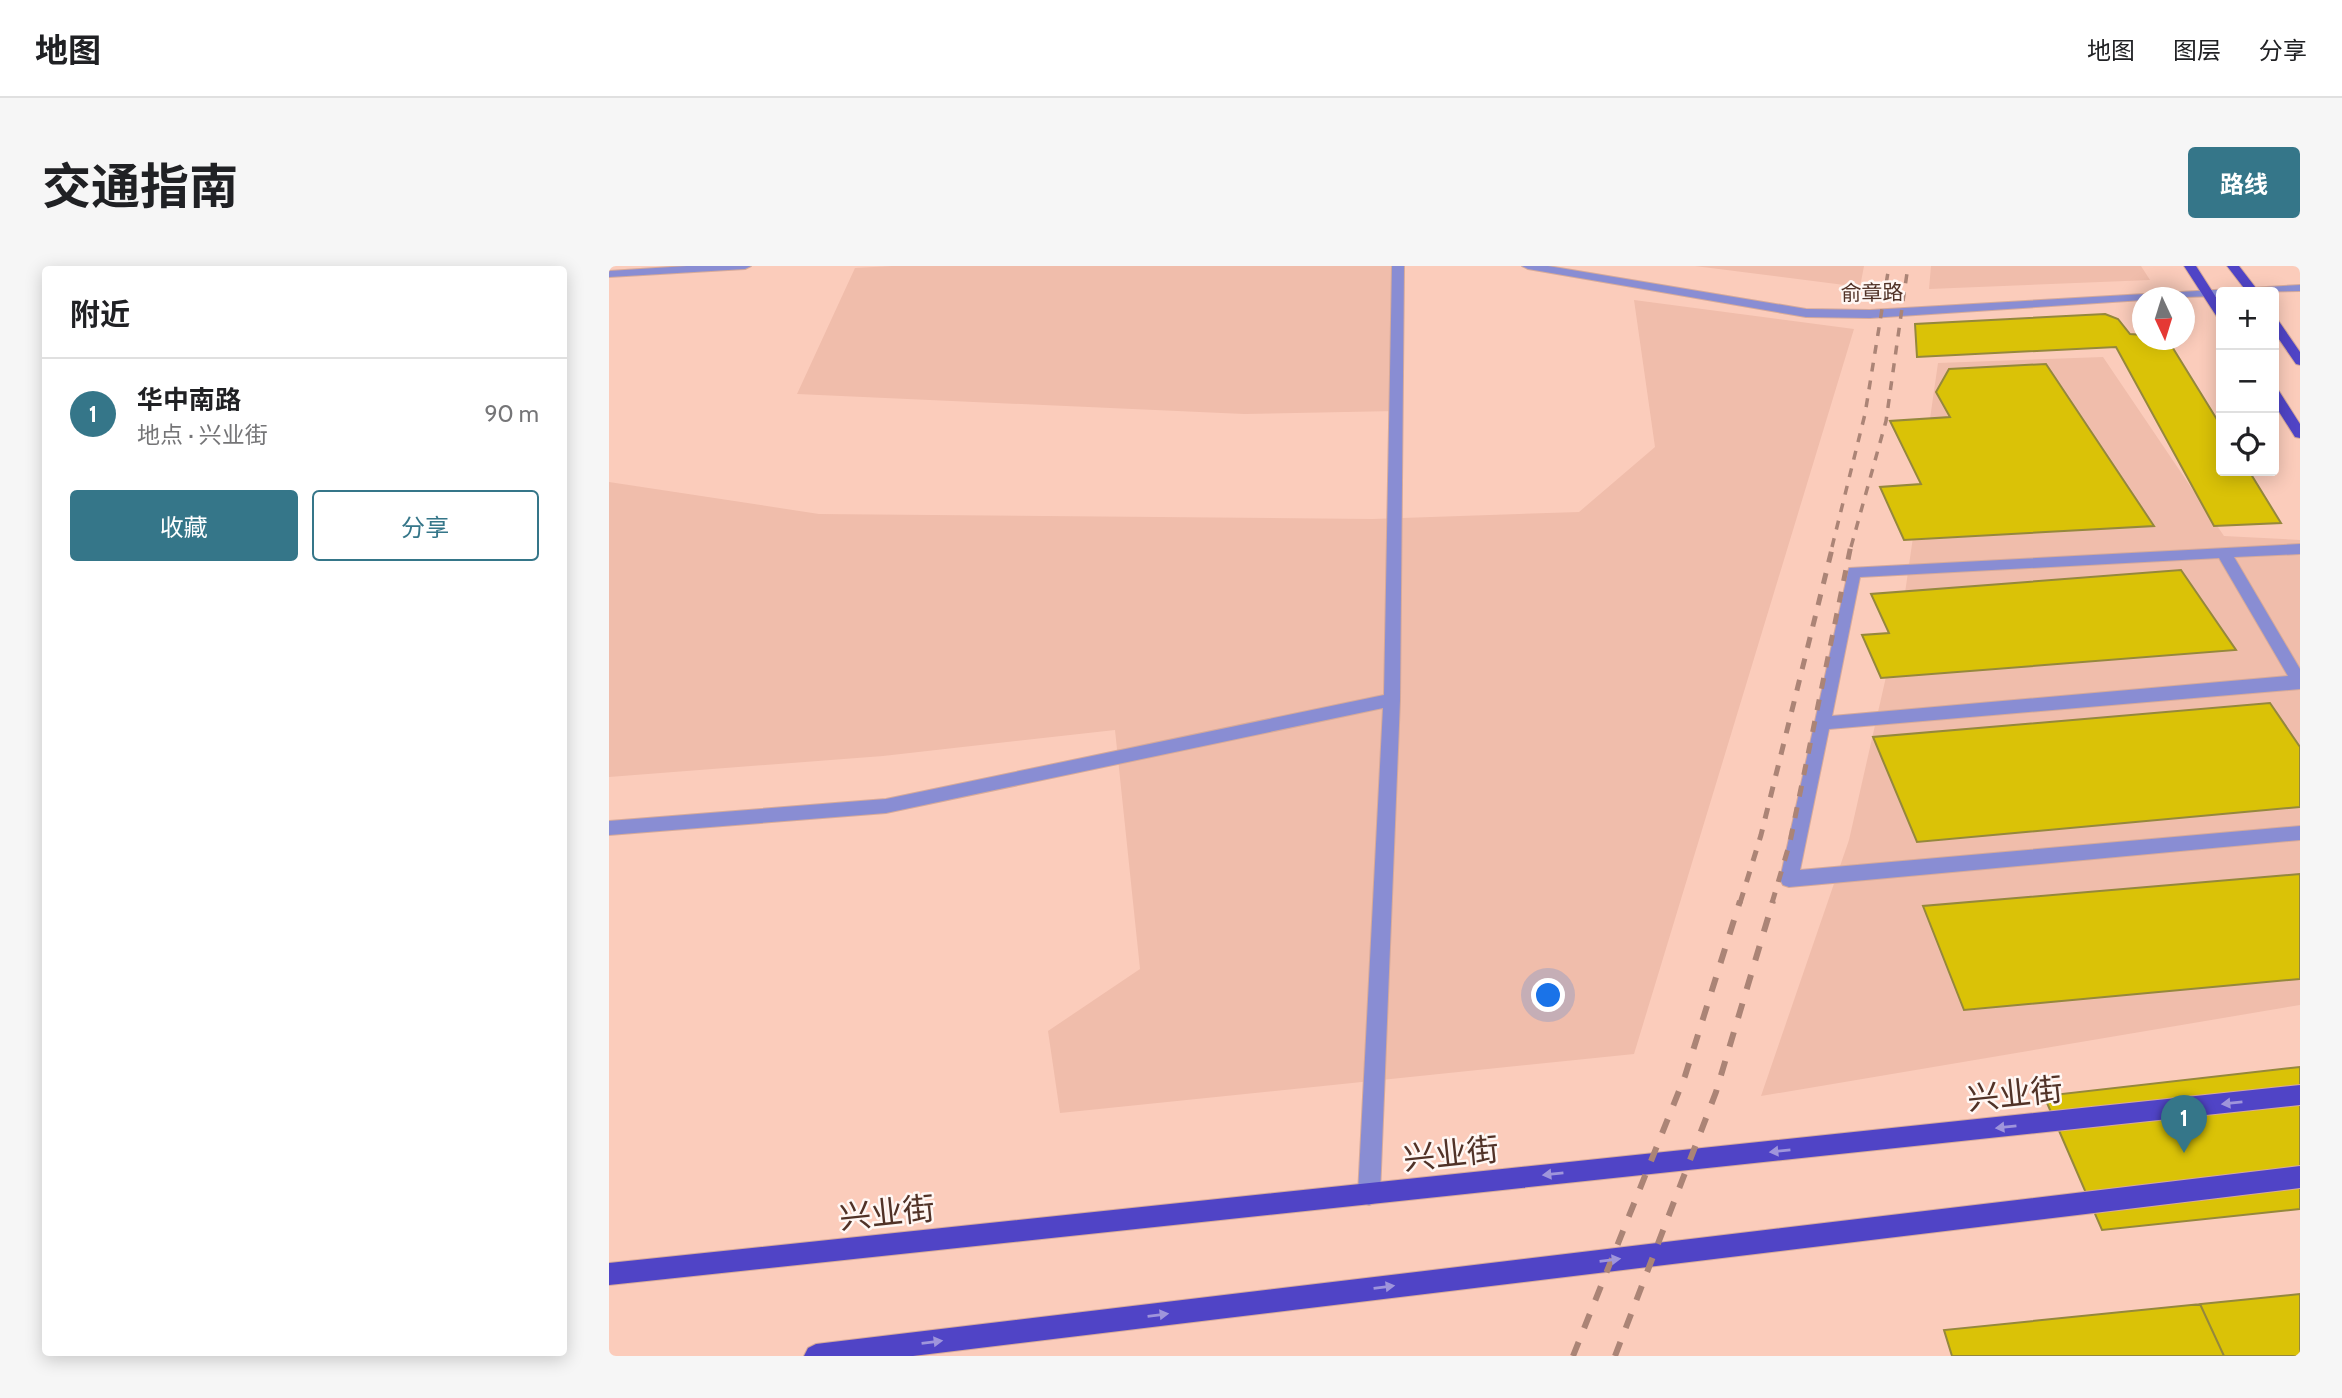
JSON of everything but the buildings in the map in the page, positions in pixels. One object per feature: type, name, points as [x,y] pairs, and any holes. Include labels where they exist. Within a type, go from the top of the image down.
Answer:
[{"type":"main road","points":[[2190,266],[2216,306]]},
{"type":"main road","points":[[2233,266],[2249,287]]},
{"type":"main road","points":[[2279,330],[2300,361]]},
{"type":"main road","points":[[2279,402],[2300,434]]},
{"type":"main road","name":"兴业街","points":[[609,1274],[2300,1095]]},
{"type":"main road","points":[[816,1356],[2300,1177]]},
{"type":"street","points":[[609,274],[745,266]]},
{"type":"street","points":[[1369,1194],[1392,700],[1398,266]]},
{"type":"street","name":"俞章路","points":[[1528,266],[1806,313],[1870,314],[2216,292]]},
{"type":"street","name":"俞章路","points":[[2279,290],[2300,288]]},
{"type":"street","points":[[2300,549],[1854,572],[1789,879],[2300,833]]},
{"type":"street","points":[[1822,723],[2299,682],[2223,552]]},
{"type":"street","points":[[609,828],[886,806],[1392,700]]},
{"type":"shaded area","points":[[1404,266],[1396,411],[1244,414],[797,394],[855,268]]},
{"type":"shaded area","points":[[1695,266],[1864,266],[1860,287]]},
{"type":"shaded area","points":[[1931,266],[2141,266],[2150,280],[1929,289]]},
{"type":"shaded area","points":[[1634,300],[1854,329],[1634,1054],[1060,1113],[1048,1031],[1140,969],[1115,730],[883,756],[609,777],[609,482],[819,514],[1373,519],[1579,512],[1655,447]]},
{"type":"shaded area","points":[[2103,357],[2224,536],[2300,540],[2300,1005],[1761,1096],[1849,840],[1905,593],[1938,363]]},
{"type":"railway","points":[[1832,547],[1865,414],[1889,266]]},
{"type":"railway","points":[[1851,547],[1886,421],[1908,266]]},
{"type":"railway","points":[[1740,903],[1761,835],[1833,545]]},
{"type":"railway","points":[[1772,903],[1790,842],[1851,545]]},
{"type":"railway","points":[[1573,1356],[1685,1076],[1740,901]]},
{"type":"railway","points":[[1615,1356],[1716,1092],[1773,901]]},
{"type":"place","name":"华中南路","points":[[2184,1153]]}]
